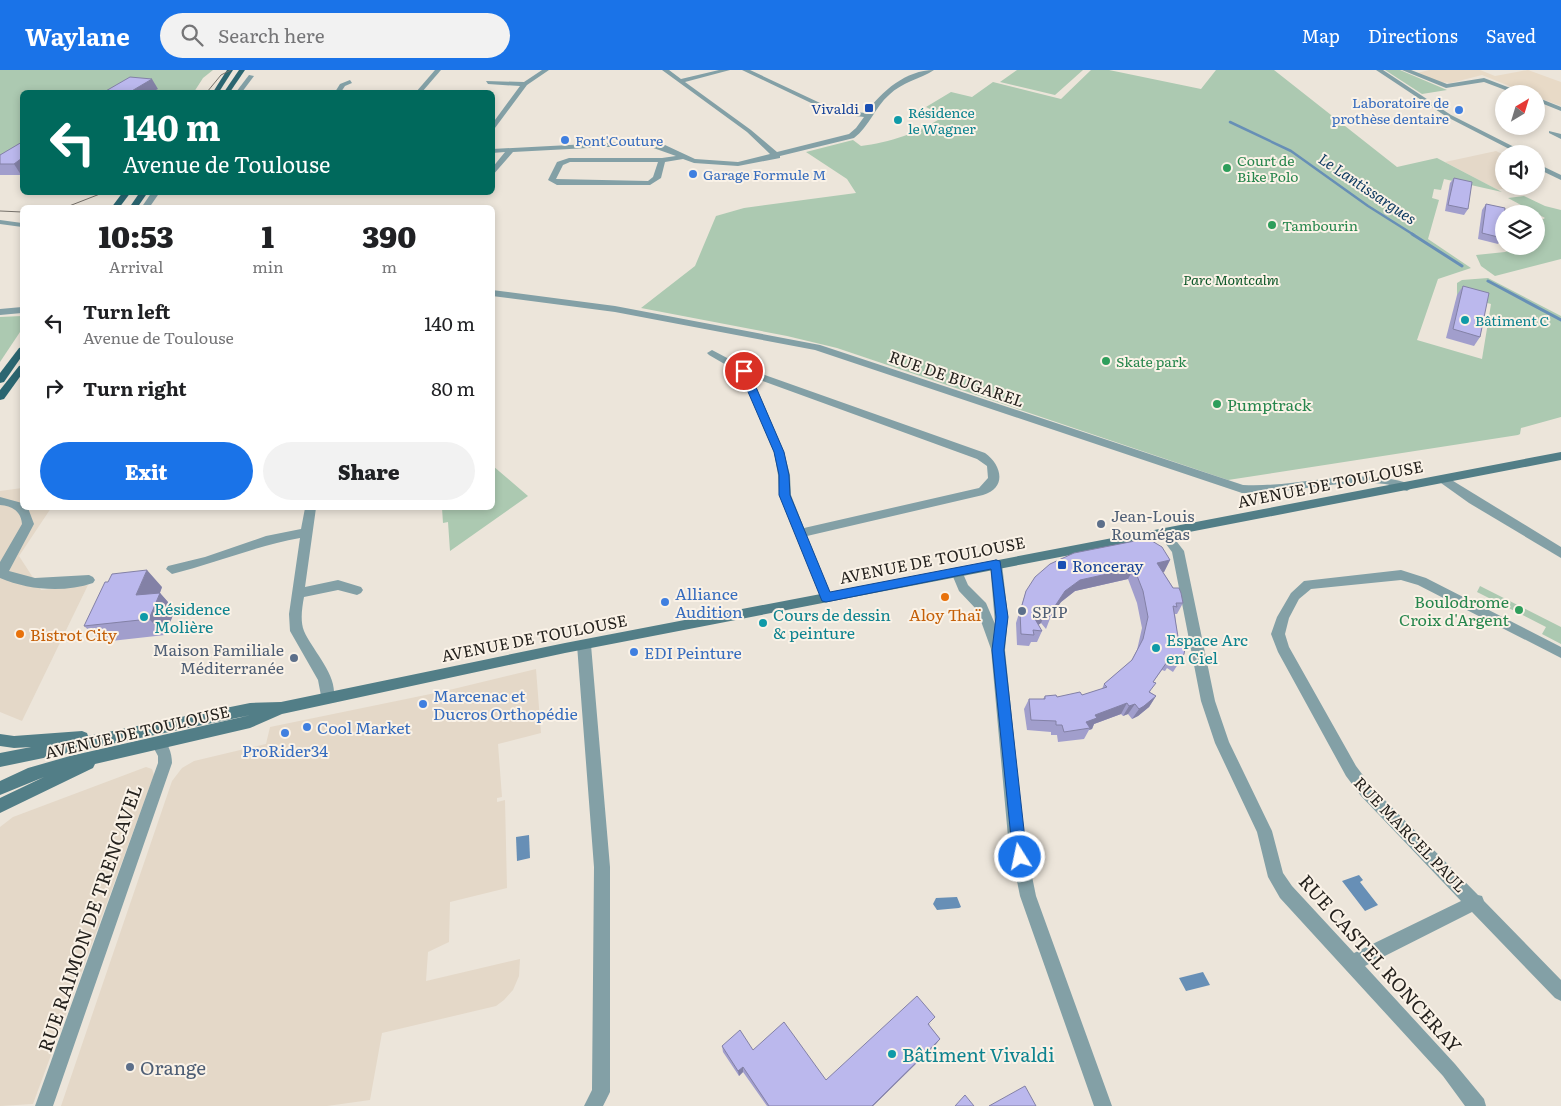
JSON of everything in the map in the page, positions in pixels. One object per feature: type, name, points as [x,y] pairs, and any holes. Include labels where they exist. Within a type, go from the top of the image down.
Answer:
[{"type":"main road","points":[[217,90],[230,70]]},
{"type":"main road","points":[[228,90],[241,72]]},
{"type":"main road","points":[[0,380],[20,353]]},
{"type":"main road","points":[[0,397],[20,371]]},
{"type":"main road","name":"AVENUE DE TOULOUSE","points":[[0,788],[28,775],[101,756],[250,722],[281,708],[327,697],[826,597],[1445,480],[1561,456]]},
{"type":"main road","name":"AVENUE DE TOULOUSE","points":[[0,760],[250,709],[281,708]]},
{"type":"main road","points":[[0,740],[14,742],[122,735]]},
{"type":"main road","points":[[0,806],[101,756]]},
{"type":"street","points":[[422,90],[438,70]]},
{"type":"street","points":[[495,120],[525,84],[546,70]]},
{"type":"street","points":[[665,70],[749,131],[777,156]]},
{"type":"street","points":[[680,81],[727,70]]},
{"type":"street","points":[[745,70],[834,112],[868,116]]},
{"type":"street","points":[[495,151],[644,143],[662,147],[683,157],[733,165],[777,156],[851,136],[862,127],[868,116],[891,87],[913,76],[931,70]]},
{"type":"street","points":[[1370,70],[1441,117],[1495,145]]},
{"type":"street","points":[[1379,70],[1449,116],[1507,145]]},
{"type":"street","points":[[1405,70],[1446,86],[1484,80],[1498,85]]},
{"type":"street","points":[[240,90],[248,73],[241,72]]},
{"type":"street","points":[[339,90],[342,85],[350,82]]},
{"type":"street","points":[[488,82],[525,84]]},
{"type":"street","points":[[1392,84],[1400,84]]},
{"type":"street","points":[[1545,103],[1561,109]]},
{"type":"street","points":[[1441,117],[1449,116]]},
{"type":"street","points":[[1551,132],[1561,137]]},
{"type":"street","points":[[495,170],[511,150]]},
{"type":"street","points":[[662,160],[657,178],[647,183],[557,183],[552,180],[560,164],[568,160],[662,160],[683,157]]},
{"type":"street","points":[[1545,163],[1561,171]]},
{"type":"street","points":[[1545,170],[1561,178]]},
{"type":"street","points":[[0,222],[20,226]]},
{"type":"street","name":"RUE DE BUGAREL","points":[[495,293],[614,309],[817,347],[1242,489],[1276,490],[1356,480],[1382,480],[1407,487]]},
{"type":"street","points":[[0,312],[20,310]]},
{"type":"street","points":[[712,353],[744,371],[966,450],[987,459],[994,468],[996,475],[994,481],[983,491],[802,533]]},
{"type":"street","points":[[744,371],[779,452],[784,475],[785,495],[802,533],[826,597]]},
{"type":"street","points":[[1445,480],[1473,500],[1561,553]]},
{"type":"street","points":[[0,500],[20,508]]},
{"type":"street","points":[[23,510],[26,512],[28,524],[2,569],[4,574],[16,581],[33,585],[89,580]]},
{"type":"street","points":[[310,510],[295,614],[297,631],[325,679],[327,697]]},
{"type":"street","points":[[172,569],[206,561],[266,540],[306,532]]},
{"type":"street","name":"RUE CASTEL RONCERAY","points":[[1163,532],[1178,552],[1208,701],[1217,727],[1264,831],[1276,877],[1286,892],[1449,1070],[1477,1106]]},
{"type":"street","points":[[996,564],[1002,617],[998,650],[1016,837],[1028,896],[1103,1106]]},
{"type":"street","points":[[957,572],[963,588],[982,607],[998,650]]},
{"type":"street","name":"RUE MARCEL PAUL","points":[[1561,653],[1422,581],[1401,576],[1308,584],[1295,596],[1283,617],[1278,634],[1283,648],[1351,771],[1366,791],[1476,902],[1561,992]]},
{"type":"street","points":[[297,593],[338,585],[357,590]]},
{"type":"street","points":[[974,599],[992,600],[1000,597]]},
{"type":"street","points":[[584,645],[602,867],[601,1092],[594,1106]]},
{"type":"street","name":"RUE RAIMON DE TRENCAVEL","points":[[44,1106],[165,763],[165,755],[158,743]]},
{"type":"street","name":"RUE MARCEL PAUL","points":[[1352,964],[1476,902]]},
{"type":"shaded area","points":[[1429,70],[1480,70],[1495,76],[1528,70],[1561,82],[1561,106],[1545,100],[1545,85],[1507,85],[1482,75],[1451,83],[1439,82],[1417,73]]},
{"type":"shaded area","points":[[1495,151],[1495,188],[1445,162]]},
{"type":"shaded area","points":[[20,488],[20,510],[50,510],[19,556],[41,590],[88,585],[22,721],[0,712],[0,491]]},
{"type":"shaded area","points":[[536,669],[541,733],[498,744],[502,797],[497,798],[497,802],[505,800],[507,888],[450,902],[449,942],[428,952],[426,981],[520,959],[519,976],[513,990],[504,1000],[496,1006],[382,1033],[370,1100],[327,1106],[61,1106],[172,781],[182,768],[194,761],[266,744],[270,727],[445,691]]},
{"type":"shaded area","points":[[146,767],[152,769],[154,775],[33,1104],[0,1106],[0,827],[13,817]]},
{"type":"green space","points":[[0,70],[213,70],[203,78],[195,90],[20,90],[20,175],[0,175]]},
{"type":"green space","points":[[1017,70],[1083,70],[1055,95],[1000,82]]},
{"type":"green space","name":"Parc Montcalm","points":[[1091,70],[1109,70],[1201,89],[1216,70],[1274,70],[1397,167],[1437,158],[1495,188],[1495,190],[1444,179],[1441,190],[1434,189],[1432,198],[1439,200],[1428,239],[1471,268],[1438,279],[1417,340],[1482,359],[1491,304],[1457,295],[1457,283],[1462,280],[1488,278],[1561,316],[1561,417],[1521,428],[1518,435],[1228,480],[837,348],[787,336],[641,308],[695,266],[716,216],[744,208],[856,193],[847,179],[806,152],[853,140],[861,146],[904,136],[944,116],[926,107],[951,92],[972,97],[993,82],[1061,99]]},
{"type":"green space","points":[[1385,70],[1400,70],[1447,90],[1422,94]]},
{"type":"green space","points":[[1524,196],[1543,205],[1521,205],[1508,198]]},
{"type":"green space","points":[[1545,206],[1561,210],[1561,259],[1495,276],[1481,266],[1476,255],[1495,253],[1495,255],[1545,255]]},
{"type":"green space","points":[[20,316],[20,332],[0,362],[0,317]]},
{"type":"green space","points":[[495,468],[528,496],[450,551],[448,522],[443,523],[442,510],[495,510]]},
{"type":"green space","name":"Boulodrome Croix d'Argent","points":[[1480,586],[1561,627],[1561,644],[1542,634],[1546,627],[1477,592]]},
{"type":"water","points":[[529,835],[530,858],[517,861],[516,837]]},
{"type":"water","points":[[1359,875],[1363,880],[1360,882],[1378,905],[1365,911],[1342,881]]},
{"type":"water","points":[[957,897],[961,907],[959,908],[937,910],[933,904],[936,898]]},
{"type":"water","points":[[1203,972],[1210,985],[1186,991],[1179,978]]},
{"type":"building","points":[[130,77],[152,79],[133,90],[107,90]]},
{"type":"building","points":[[20,143],[20,160],[14,164],[0,164],[0,155]]},
{"type":"building","points":[[1454,178],[1472,182],[1468,209],[1448,205]]},
{"type":"building","points":[[1486,204],[1495,206],[1495,236],[1482,233]]},
{"type":"building","name":"Bâtiment C","points":[[1463,286],[1489,293],[1480,337],[1453,329]]},
{"type":"building","name":"Espace Arc en Ciel","points":[[1145,539],[1162,547],[1170,560],[1157,563],[1173,588],[1179,588],[1181,593],[1183,603],[1176,603],[1177,607],[1173,606],[1179,643],[1186,644],[1180,661],[1174,657],[1172,661],[1169,659],[1153,682],[1156,683],[1149,692],[1156,696],[1139,709],[1135,704],[1129,706],[1127,703],[1095,715],[1097,718],[1086,722],[1090,728],[1064,732],[1062,725],[1056,725],[1056,721],[1031,720],[1029,699],[1045,699],[1045,696],[1056,695],[1057,697],[1080,692],[1082,695],[1107,687],[1104,684],[1132,660],[1143,639],[1148,617],[1143,591],[1134,568],[1080,580],[1065,591],[1053,609],[1051,618],[1046,612],[1035,619],[1042,631],[1033,630],[1034,635],[1021,634],[1020,612],[1026,591],[1035,577],[1050,564],[1074,553]]},
{"type":"building","points":[[147,570],[136,595],[160,593],[149,619],[84,626],[105,582],[108,582],[112,574]]},
{"type":"building","name":"Bâtiment Vivaldi","points":[[917,996],[935,1017],[928,1024],[940,1039],[872,1106],[769,1106],[743,1067],[738,1071],[722,1046],[740,1030],[753,1050],[784,1022],[826,1080]]},
{"type":"building","points":[[1025,1086],[1036,1106],[989,1106]]},
{"type":"building","points":[[965,1095],[974,1106],[955,1106]]},
{"type":"waterway","name":"Le Lantissargues","points":[[1230,122],[1291,151],[1368,206],[1414,235]]},
{"type":"waterway","name":"Le Lantissargues","points":[[1412,234],[1462,266]]},
{"type":"waterway","name":"Le Lantissargues","points":[[1488,281],[1561,320]]},
{"type":"tram line","points":[[209,90],[221,75],[231,70]]},
{"type":"tram line","points":[[72,205],[97,195]]},
{"type":"tram line","points":[[0,211],[20,212]]},
{"type":"place","name":"Vivaldi","points":[[869,108]]},
{"type":"place","name":"Laboratoire de prothèse dentaire","points":[[1459,110]]},
{"type":"place","name":"Résidence le Wagner","points":[[898,120]]},
{"type":"place","name":"Font'Couture","points":[[565,140]]},
{"type":"place","name":"Court de Bike Polo","points":[[1227,168]]},
{"type":"place","name":"Garage Formule M","points":[[693,174]]},
{"type":"place","name":"Tambourin","points":[[1272,225]]},
{"type":"place","name":"Bâtiment C","points":[[1465,320]]},
{"type":"place","name":"Skate park","points":[[1106,361]]},
{"type":"place","name":"Pumptrack","points":[[1217,404]]},
{"type":"place","name":"Jean-Louis Roumégas","points":[[1101,524]]},
{"type":"place","name":"Ronceray","points":[[1062,565]]},
{"type":"place","name":"Aloy Thaï","points":[[945,597]]},
{"type":"place","name":"Alliance Audition","points":[[665,602]]},
{"type":"place","name":"Boulodrome Croix d'Argent","points":[[1519,610]]},
{"type":"place","name":"SPIP","points":[[1022,611]]},
{"type":"place","name":"Résidence Molière","points":[[144,617]]},
{"type":"place","name":"Cours de dessin & peinture","points":[[763,623]]},
{"type":"place","name":"Bistrot City","points":[[20,634]]},
{"type":"place","name":"Espace Arc en Ciel","points":[[1156,648]]},
{"type":"place","name":"EDI Peinture","points":[[634,652]]},
{"type":"place","name":"Maison Familiale Méditerranée","points":[[294,658]]},
{"type":"place","name":"Marcenac et Ducros Orthopédie","points":[[423,704]]},
{"type":"place","name":"Cool Market","points":[[307,727]]},
{"type":"place","name":"ProRider34","points":[[285,733]]},
{"type":"place","name":"Bâtiment Vivaldi","points":[[892,1054]]},
{"type":"place","name":"Orange","points":[[130,1067]]},
{"type":"route","points":[[744,371],[779,452],[784,475],[785,495],[802,533],[826,597],[996,564],[1002,617],[998,650],[1016,837],[1020,857]]}]
